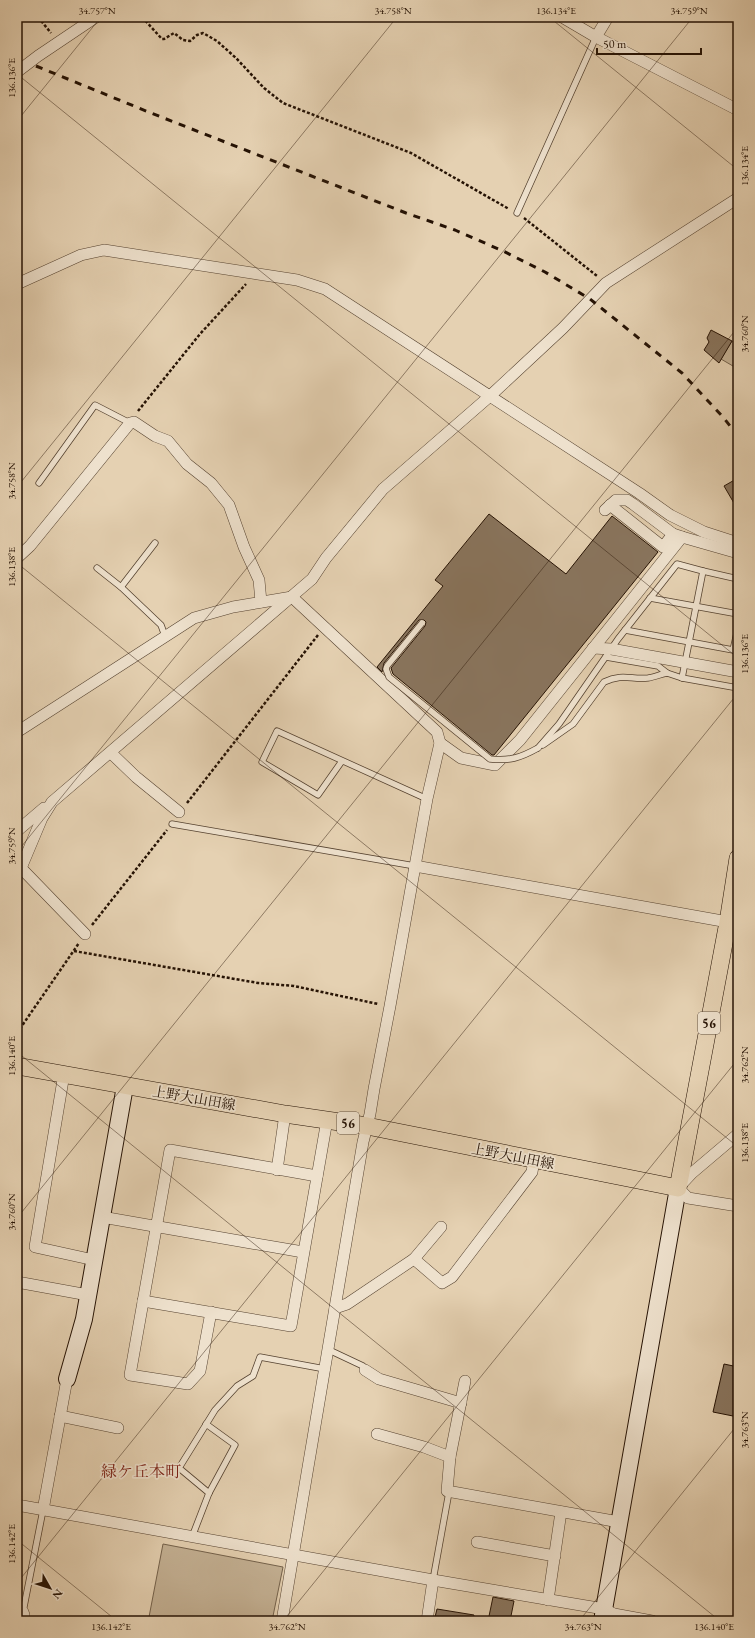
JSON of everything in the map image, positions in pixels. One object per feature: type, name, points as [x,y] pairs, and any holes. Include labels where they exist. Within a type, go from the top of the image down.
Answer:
[{"type":"main road","name":"56","points":[[678,1188],[728,922],[738,858]]},
{"type":"main road","name":"上野大山田線","points":[[17,1066],[285,1114],[367,1126],[678,1188]]},
{"type":"street","points":[[17,72],[96,17]]},
{"type":"street","points":[[562,17],[596,37],[738,110]]},
{"type":"street","points":[[596,37],[608,17]]},
{"type":"street","points":[[17,831],[111,753],[312,579],[326,558],[383,489],[490,396],[563,328],[606,283],[738,198]]},
{"type":"street","points":[[17,284],[81,255],[104,250],[297,280],[325,289],[670,515],[704,532],[738,543]]},
{"type":"street","points":[[17,558],[30,546],[130,423],[134,422],[155,436],[168,441],[187,464],[211,483],[229,505],[258,580],[261,602]]},
{"type":"street","points":[[677,535],[663,547],[644,535],[608,507],[616,500],[627,500],[677,535],[738,553]]},
{"type":"street","points":[[440,743],[461,758],[495,764],[520,740],[593,648],[677,535]]},
{"type":"street","points":[[17,732],[194,618],[233,607],[292,597]]},
{"type":"street","points":[[282,1621],[363,1142],[390,1006],[427,799],[440,743],[437,732],[292,597]]},
{"type":"street","points":[[593,648],[608,653],[686,657],[738,672]]},
{"type":"street","points":[[111,753],[136,777],[179,812]]},
{"type":"street","points":[[52,802],[42,818],[18,868],[85,934]]},
{"type":"street","points":[[415,866],[728,922]]},
{"type":"street","points":[[64,1074],[35,1248],[94,1260]]},
{"type":"street","points":[[43,1510],[67,1379],[84,1319],[125,1086]]},
{"type":"street","points":[[277,1170],[285,1114]]},
{"type":"street","points":[[143,1300],[291,1326],[327,1120]]},
{"type":"street","points":[[603,1615],[678,1188],[692,1173],[738,1134]]},
{"type":"street","points":[[211,1312],[200,1371],[188,1384],[130,1375],[170,1150],[317,1176]]},
{"type":"street","points":[[414,1260],[442,1283],[452,1277],[532,1172],[534,1160]]},
{"type":"street","points":[[678,1188],[688,1198],[738,1206]]},
{"type":"street","points":[[102,1217],[303,1252]]},
{"type":"street","points":[[335,1308],[347,1304],[414,1260],[441,1228]]},
{"type":"street","points":[[17,1282],[88,1295]]},
{"type":"street","points":[[365,1370],[379,1379],[461,1403]]},
{"type":"street","points":[[465,1381],[450,1457],[447,1491],[619,1522]]},
{"type":"street","points":[[60,1416],[118,1428]]},
{"type":"street","points":[[377,1434],[424,1447],[450,1457]]},
{"type":"street","points":[[17,1505],[548,1600],[603,1615],[614,1614],[652,1621]]},
{"type":"street","points":[[548,1600],[562,1512]]},
{"type":"street","points":[[477,1542],[555,1556]]},
{"type":"street","points":[[427,1621],[433,1580]]},
{"type":"lane","points":[[517,213],[596,37]]},
{"type":"lane","points":[[39,483],[95,405],[130,423]]},
{"type":"lane","points":[[121,587],[155,543]]},
{"type":"lane","points":[[538,748],[559,724],[618,639],[677,564],[738,579]]},
{"type":"lane","points":[[97,568],[121,587],[160,625],[165,636]]},
{"type":"lane","points":[[682,678],[703,571]]},
{"type":"lane","points":[[650,598],[738,614]]},
{"type":"lane","points":[[422,623],[387,666],[386,669],[389,677],[490,759],[506,760],[523,757],[538,748],[573,724],[604,682],[612,678],[625,676],[648,678],[667,673]]},
{"type":"lane","points":[[625,630],[733,650],[738,628]]},
{"type":"lane","points":[[608,653],[658,666],[667,673],[682,678],[738,688]]},
{"type":"lane","points":[[342,761],[318,795],[262,762],[277,731],[427,799]]},
{"type":"lane","points":[[172,824],[415,866]]},
{"type":"lane","points":[[329,1350],[363,1366],[365,1370]]},
{"type":"lane","points":[[209,1493],[179,1468],[215,1410],[237,1386],[253,1376],[260,1357],[325,1368]]},
{"type":"lane","points":[[192,1537],[209,1493],[235,1445],[206,1424]]},
{"type":"lane","points":[[433,1580],[449,1492]]},
{"type":"lane","points":[[23,1616],[43,1510]]},
{"type":"path","points":[[38,17],[58,42]]},
{"type":"path","points":[[142,17],[162,39],[174,33],[183,40],[190,41],[197,35],[204,33],[217,41],[236,58],[264,88],[283,103],[412,153],[517,213],[606,283]]},
{"type":"path","points":[[130,423],[133,416],[200,334],[256,273]]},
{"type":"path","points":[[74,951],[258,983],[294,986],[390,1006]]},
{"type":"shaded area","points":[[732,341],[738,345],[738,369],[721,359]]},
{"type":"shaded area","points":[[163,1544],[283,1567],[272,1621],[168,1621],[149,1617]]},
{"type":"building","points":[[711,330],[732,341],[719,363],[704,350],[709,342],[707,338]]},
{"type":"building","points":[[738,478],[738,510],[724,486]]},
{"type":"building","points":[[489,514],[566,574],[612,516],[658,552],[494,755],[492,755],[393,674],[391,668],[425,626],[426,622],[424,620],[419,620],[384,663],[382,672],[377,667],[443,586],[435,580]]},
{"type":"building","points":[[724,1364],[738,1367],[738,1417],[713,1412]]},
{"type":"building","points":[[493,1597],[514,1601],[510,1621],[488,1621]]},
{"type":"building","points":[[437,1609],[474,1615],[473,1621],[434,1621]]},
{"type":"railway","points":[[36,66],[151,113],[406,213],[455,230],[503,251],[545,272],[590,299],[682,373],[723,417],[738,436]]},
{"type":"district","name":"緑ケ丘本町","points":[[141,1471]]}]
